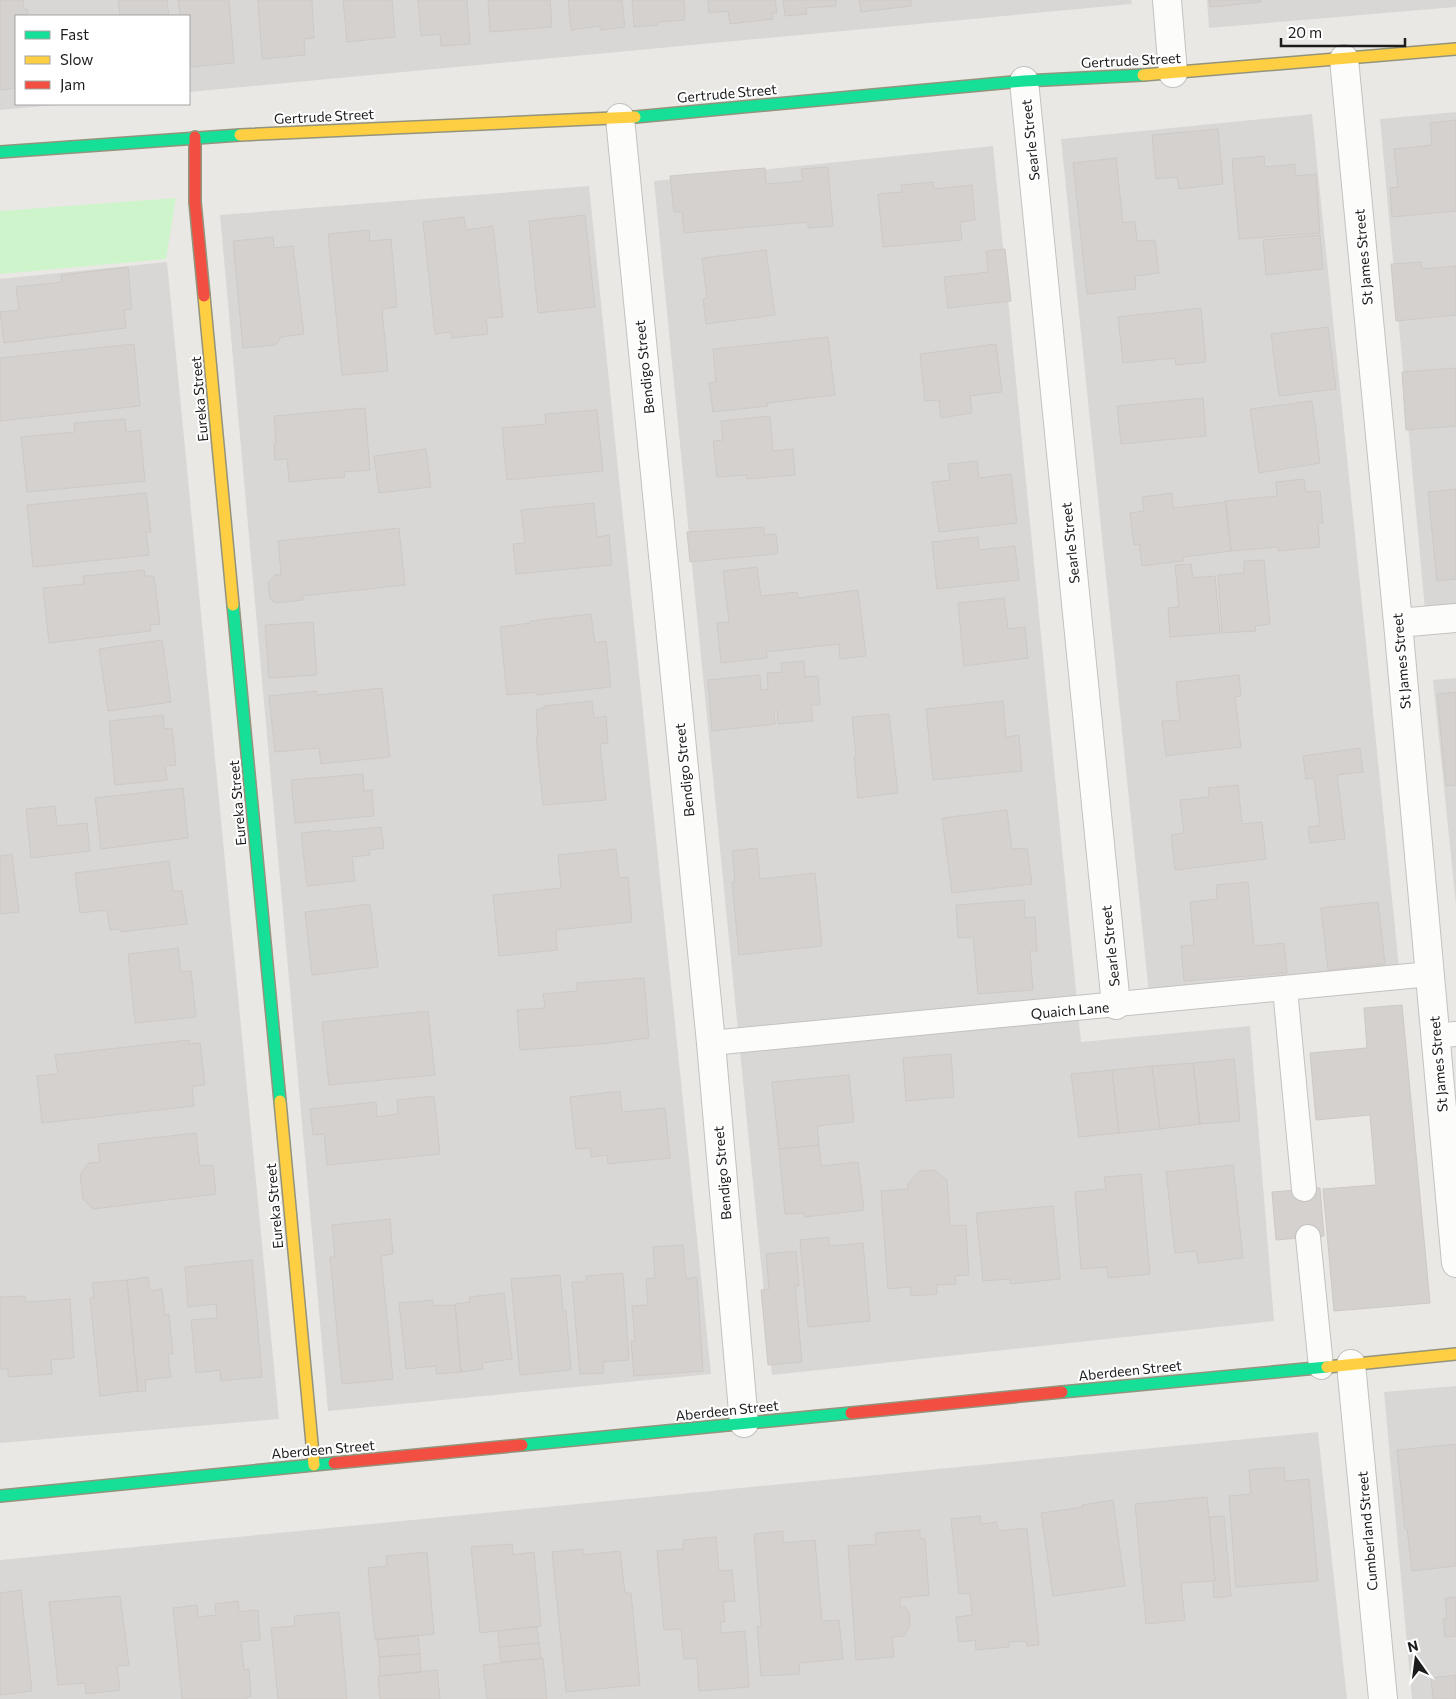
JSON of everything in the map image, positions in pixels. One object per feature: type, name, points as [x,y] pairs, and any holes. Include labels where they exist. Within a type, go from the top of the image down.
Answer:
[{"type":"street","points":[[1167,0],[1173,73]]},
{"type":"street","name":"Gertrude Street","points":[[0,152],[195,137],[620,118],[1024,81],[1173,73],[1456,49]]},
{"type":"street","name":"St James Street","points":[[1344,59],[1430,974],[1446,1035],[1456,1263]]},
{"type":"street","name":"Searle Street","points":[[1024,81],[1116,1005]]},
{"type":"street","name":"Bendigo Street","points":[[620,118],[711,1043],[744,1423]]},
{"type":"street","name":"Eureka Street","points":[[195,137],[196,212],[314,1465]]},
{"type":"street","points":[[1398,623],[1456,618]]},
{"type":"street","name":"Aberdeen Street","points":[[0,1496],[1456,1354]]},
{"type":"street","name":"Cumberland Street","points":[[1351,1364],[1383,1699]]},
{"type":"lane","name":"Quaich Lane","points":[[711,1043],[1430,974]]},
{"type":"lane","points":[[1285,989],[1304,1189]]},
{"type":"lane","points":[[1308,1237],[1321,1367]]},
{"type":"shaded area","points":[[0,0],[1131,0],[1132,4],[190,92],[190,15],[15,15],[15,105],[55,105],[0,110]]},
{"type":"shaded area","points":[[1207,0],[1456,0],[1456,7],[1209,28]]},
{"type":"shaded area","points":[[1456,112],[1456,607],[1425,610],[1380,119]]},
{"type":"shaded area","points":[[1312,114],[1399,967],[1149,994],[1061,139]]},
{"type":"shaded area","points":[[993,146],[1081,1042],[1250,1026],[1274,1321],[772,1375],[654,181]]},
{"type":"shaded area","points":[[589,186],[711,1374],[328,1411],[220,215]]},
{"type":"shaded area","points":[[167,262],[279,1419],[0,1443],[0,279]]},
{"type":"shaded area","points":[[1456,678],[1456,905],[1433,680]]},
{"type":"shaded area","points":[[1456,1386],[1456,1699],[1412,1699],[1384,1392]]},
{"type":"shaded area","points":[[1318,1432],[1347,1699],[0,1699],[0,1560]]},
{"type":"green space","points":[[176,198],[166,259],[0,274],[0,211]]},
{"type":"building","points":[[0,0],[23,0],[24,9],[27,9],[28,15],[15,15],[15,88],[0,90]]},
{"type":"building","points":[[118,0],[167,0],[169,15],[120,15]]},
{"type":"building","points":[[178,0],[229,0],[234,63],[190,67],[190,15],[180,15]]},
{"type":"building","points":[[258,0],[312,0],[314,38],[304,39],[305,55],[262,59]]},
{"type":"building","points":[[343,0],[392,0],[395,37],[347,42]]},
{"type":"building","points":[[418,0],[467,0],[470,44],[441,46],[440,34],[421,36]]},
{"type":"building","points":[[488,0],[550,0],[552,27],[490,32]]},
{"type":"building","points":[[568,0],[622,0],[625,27],[600,30],[600,26],[571,30]]},
{"type":"building","points":[[632,0],[684,0],[685,20],[658,22],[658,25],[634,27]]},
{"type":"building","points":[[708,0],[775,0],[777,13],[772,13],[773,19],[730,24],[728,11],[709,13]]},
{"type":"building","points":[[783,0],[836,0],[836,6],[806,8],[807,14],[785,16]]},
{"type":"building","points":[[859,0],[911,0],[911,6],[861,12]]},
{"type":"building","points":[[1209,0],[1261,0],[1261,2],[1210,7]]},
{"type":"building","points":[[1456,120],[1456,211],[1392,217],[1390,188],[1398,187],[1394,149],[1432,145],[1430,123]]},
{"type":"building","points":[[1218,129],[1223,184],[1179,189],[1177,177],[1156,179],[1152,135]]},
{"type":"building","points":[[1264,156],[1265,167],[1295,164],[1295,176],[1316,174],[1320,233],[1239,239],[1232,159]]},
{"type":"building","points":[[1116,158],[1123,223],[1135,221],[1137,241],[1155,240],[1159,273],[1135,276],[1136,289],[1087,294],[1073,163]]},
{"type":"building","points":[[828,167],[833,226],[808,228],[808,222],[684,233],[682,212],[674,212],[670,176],[765,168],[766,184],[803,181],[801,169]]},
{"type":"building","points":[[933,182],[934,189],[972,185],[975,220],[960,222],[962,240],[883,247],[878,194],[902,192],[901,185]]},
{"type":"building","points":[[585,215],[595,307],[538,313],[529,221]]},
{"type":"building","points":[[464,217],[466,230],[493,226],[503,317],[486,318],[488,334],[452,338],[451,332],[435,334],[423,222]]},
{"type":"building","points":[[369,230],[370,241],[391,239],[397,307],[382,309],[388,371],[342,375],[328,234]]},
{"type":"building","points":[[1320,235],[1323,269],[1266,275],[1263,240]]},
{"type":"building","points":[[273,237],[274,248],[293,246],[304,334],[281,337],[276,345],[243,348],[233,241]]},
{"type":"building","points":[[1005,249],[1011,301],[948,308],[944,277],[988,272],[986,251]]},
{"type":"building","points":[[766,250],[775,315],[706,324],[703,299],[707,298],[702,258]]},
{"type":"building","points":[[1421,262],[1422,269],[1456,266],[1456,315],[1396,321],[1391,264]]},
{"type":"building","points":[[128,267],[132,309],[124,310],[126,328],[4,343],[0,312],[19,310],[16,287],[62,282],[61,275]]},
{"type":"building","points":[[1201,308],[1206,362],[1176,365],[1175,358],[1123,363],[1118,317]]},
{"type":"building","points":[[1328,327],[1336,389],[1279,396],[1271,334]]},
{"type":"building","points":[[828,337],[835,395],[767,403],[768,406],[713,412],[709,383],[716,382],[713,349]]},
{"type":"building","points":[[134,344],[140,406],[0,421],[0,358]]},
{"type":"building","points":[[996,344],[1002,392],[970,396],[972,413],[941,418],[939,400],[925,401],[920,354]]},
{"type":"building","points":[[1456,368],[1456,426],[1406,430],[1402,372]]},
{"type":"building","points":[[1203,398],[1206,436],[1121,444],[1117,406]]},
{"type":"building","points":[[1312,401],[1320,463],[1259,473],[1250,409]]},
{"type":"building","points":[[365,408],[370,470],[344,472],[345,477],[289,482],[287,459],[275,460],[274,416]]},
{"type":"building","points":[[597,410],[603,471],[507,480],[502,428],[546,424],[545,414]]},
{"type":"building","points":[[770,416],[773,451],[793,449],[795,475],[747,479],[746,475],[717,477],[713,441],[723,440],[721,421]]},
{"type":"building","points":[[125,419],[126,432],[140,430],[145,481],[27,492],[21,437],[75,432],[74,423]]},
{"type":"building","points":[[426,449],[431,487],[379,493],[374,456]]},
{"type":"building","points":[[977,461],[979,478],[1011,474],[1017,523],[939,532],[932,482],[950,480],[948,464]]},
{"type":"building","points":[[1304,479],[1306,492],[1320,491],[1323,523],[1318,524],[1320,547],[1278,551],[1278,547],[1231,551],[1225,501],[1277,496],[1276,482]]},
{"type":"building","points":[[1456,489],[1456,579],[1437,581],[1428,492]]},
{"type":"building","points":[[146,493],[151,532],[146,532],[149,555],[33,567],[27,505]]},
{"type":"building","points":[[1172,493],[1173,508],[1226,502],[1231,551],[1183,557],[1183,561],[1142,566],[1139,544],[1134,545],[1130,513],[1144,511],[1142,497]]},
{"type":"building","points":[[594,503],[597,537],[609,535],[612,565],[516,574],[513,544],[525,543],[521,510]]},
{"type":"building","points":[[764,527],[764,535],[776,534],[778,552],[775,554],[690,562],[687,532]]},
{"type":"building","points":[[399,528],[405,585],[302,596],[303,600],[276,603],[270,599],[268,583],[275,575],[281,574],[278,541]]},
{"type":"building","points":[[978,537],[979,550],[1015,546],[1019,580],[937,589],[932,542]]},
{"type":"building","points":[[1264,560],[1270,624],[1255,626],[1256,631],[1222,633],[1218,575],[1244,573],[1244,561]]},
{"type":"building","points":[[1191,564],[1193,578],[1215,576],[1220,633],[1170,637],[1168,608],[1179,607],[1175,565]]},
{"type":"building","points":[[757,567],[761,596],[797,592],[798,598],[858,590],[866,656],[840,659],[839,644],[766,652],[767,658],[721,663],[717,623],[729,622],[723,571]]},
{"type":"building","points":[[144,570],[145,576],[154,576],[160,624],[150,625],[151,631],[49,643],[43,588],[84,584],[83,576]]},
{"type":"building","points":[[1004,598],[1008,629],[1025,627],[1028,658],[964,666],[958,603]]},
{"type":"building","points":[[591,614],[595,643],[606,641],[611,687],[536,695],[536,692],[507,695],[500,627],[530,623],[530,621]]},
{"type":"building","points":[[313,622],[317,675],[269,678],[265,625]]},
{"type":"building","points":[[162,640],[171,702],[108,711],[99,649]]},
{"type":"building","points":[[804,661],[805,677],[818,676],[820,705],[811,705],[813,721],[778,724],[777,710],[774,710],[775,724],[712,731],[708,680],[760,675],[761,690],[768,689],[767,673],[782,672],[781,663]]},
{"type":"building","points":[[1239,675],[1241,696],[1235,697],[1241,747],[1166,756],[1162,721],[1180,720],[1176,682]]},
{"type":"building","points":[[382,688],[390,757],[321,764],[319,748],[275,752],[269,696],[317,691],[317,695]]},
{"type":"building","points":[[1456,692],[1456,785],[1446,786],[1437,694]]},
{"type":"building","points":[[592,701],[594,718],[606,716],[608,743],[600,744],[606,800],[543,805],[536,736],[538,736],[536,710],[544,708],[544,706]]},
{"type":"building","points":[[1003,701],[1006,737],[1019,735],[1022,771],[933,780],[926,709]]},
{"type":"building","points":[[889,714],[898,793],[858,798],[852,717]]},
{"type":"building","points":[[163,715],[164,729],[172,728],[176,765],[165,766],[167,780],[115,785],[109,721]]},
{"type":"building","points":[[1360,748],[1363,772],[1337,775],[1345,839],[1310,843],[1308,827],[1320,826],[1314,778],[1306,779],[1303,756]]},
{"type":"building","points":[[363,774],[364,791],[372,790],[374,816],[295,823],[291,780]]},
{"type":"building","points":[[1238,785],[1242,824],[1262,822],[1266,859],[1175,870],[1171,835],[1184,833],[1180,800],[1209,797],[1208,788]]},
{"type":"building","points":[[183,788],[188,838],[101,849],[95,798]]},
{"type":"building","points":[[55,806],[57,826],[87,823],[90,851],[31,858],[26,809]]},
{"type":"building","points":[[1007,810],[1012,849],[1027,848],[1032,884],[952,893],[942,818]]},
{"type":"building","points":[[381,827],[384,848],[369,850],[370,855],[352,857],[355,881],[307,886],[301,833]]},
{"type":"building","points":[[757,848],[760,879],[815,873],[822,946],[739,955],[732,882],[735,882],[732,851]]},
{"type":"building","points":[[616,849],[619,878],[628,877],[632,922],[556,930],[557,950],[499,956],[493,895],[561,888],[558,855]]},
{"type":"building","points":[[12,854],[19,912],[0,914],[0,856]]},
{"type":"building","points":[[169,861],[173,891],[182,891],[187,924],[121,932],[120,929],[110,930],[107,910],[80,913],[75,873]]},
{"type":"building","points":[[1248,882],[1254,946],[1284,943],[1287,973],[1184,981],[1181,946],[1194,945],[1190,902],[1217,899],[1216,885]]},
{"type":"building","points":[[1024,900],[1025,918],[1035,917],[1037,951],[1030,951],[1033,990],[978,994],[973,937],[958,938],[956,905]]},
{"type":"building","points":[[1378,902],[1385,964],[1328,970],[1321,908]]},
{"type":"building","points":[[370,904],[378,967],[312,975],[305,912]]},
{"type":"building","points":[[178,948],[181,972],[191,971],[196,1017],[135,1023],[128,954]]},
{"type":"building","points":[[644,978],[649,1038],[520,1050],[517,1010],[545,1008],[543,994],[577,991],[577,983]]},
{"type":"building","points":[[1402,1005],[1430,1303],[1334,1311],[1323,1189],[1376,1185],[1370,1115],[1316,1120],[1310,1053],[1367,1048],[1364,1008]]},
{"type":"building","points":[[428,1011],[435,1075],[329,1085],[322,1022]]},
{"type":"building","points":[[189,1040],[189,1044],[200,1043],[205,1085],[192,1086],[194,1106],[42,1123],[37,1076],[58,1074],[55,1055]]},
{"type":"building","points":[[951,1054],[954,1097],[906,1101],[903,1058]]},
{"type":"building","points":[[1234,1059],[1240,1121],[1200,1124],[1193,1063]]},
{"type":"building","points":[[1193,1063],[1200,1124],[1160,1129],[1152,1066]]},
{"type":"building","points":[[1152,1066],[1160,1129],[1119,1133],[1112,1070]]},
{"type":"building","points":[[1112,1070],[1119,1133],[1079,1137],[1071,1074]]},
{"type":"building","points":[[849,1075],[854,1122],[817,1126],[819,1145],[779,1149],[772,1082]]},
{"type":"building","points":[[620,1091],[622,1112],[665,1108],[670,1158],[608,1164],[607,1155],[591,1157],[590,1148],[576,1149],[570,1097]]},
{"type":"building","points":[[434,1096],[440,1154],[327,1165],[324,1134],[313,1135],[310,1109],[376,1102],[377,1117],[398,1114],[397,1100]]},
{"type":"building","points":[[196,1133],[200,1166],[213,1165],[216,1194],[93,1209],[83,1199],[80,1174],[89,1163],[100,1162],[98,1144]]},
{"type":"building","points":[[819,1145],[821,1166],[858,1162],[864,1210],[805,1217],[804,1213],[785,1214],[779,1149]]},
{"type":"building","points":[[1233,1165],[1243,1258],[1198,1263],[1196,1251],[1175,1253],[1166,1172]]},
{"type":"building","points":[[934,1170],[947,1180],[950,1226],[966,1225],[969,1275],[955,1276],[956,1284],[936,1285],[937,1294],[911,1296],[910,1287],[888,1289],[881,1191],[908,1189],[908,1184],[919,1171]]},
{"type":"building","points":[[1141,1174],[1150,1274],[1108,1278],[1107,1267],[1081,1269],[1075,1192],[1106,1189],[1104,1177]]},
{"type":"building","points":[[1320,1188],[1324,1236],[1276,1240],[1272,1192]]},
{"type":"building","points":[[1053,1206],[1060,1279],[1010,1284],[1010,1279],[983,1281],[976,1213]]},
{"type":"building","points":[[390,1219],[393,1254],[381,1256],[393,1379],[342,1384],[330,1257],[335,1257],[332,1225]]},
{"type":"building","points":[[829,1237],[829,1246],[863,1243],[870,1321],[808,1327],[800,1240]]},
{"type":"building","points":[[683,1245],[686,1279],[697,1277],[703,1371],[634,1376],[631,1341],[635,1341],[632,1306],[648,1305],[646,1279],[655,1278],[653,1247]]},
{"type":"building","points":[[796,1251],[799,1286],[795,1286],[802,1362],[768,1365],[761,1290],[769,1289],[766,1254]]},
{"type":"building","points":[[252,1260],[262,1377],[221,1381],[220,1370],[196,1373],[191,1320],[217,1318],[216,1304],[188,1307],[185,1267]]},
{"type":"building","points":[[623,1273],[629,1360],[603,1362],[604,1373],[580,1374],[572,1282],[586,1282],[586,1276]]},
{"type":"building","points":[[560,1275],[563,1311],[566,1311],[571,1370],[520,1375],[511,1279]]},
{"type":"building","points":[[148,1277],[150,1291],[162,1289],[165,1315],[169,1314],[173,1354],[168,1354],[171,1377],[145,1380],[146,1391],[138,1392],[127,1280]]},
{"type":"building","points":[[127,1280],[138,1391],[100,1396],[90,1298],[94,1298],[92,1283]]},
{"type":"building","points":[[504,1293],[512,1359],[482,1363],[483,1369],[461,1372],[455,1304],[470,1302],[469,1297]]},
{"type":"building","points":[[25,1296],[26,1302],[70,1299],[74,1358],[51,1360],[52,1374],[8,1377],[8,1369],[0,1369],[0,1297]]},
{"type":"building","points":[[433,1300],[433,1306],[455,1305],[461,1372],[436,1374],[436,1366],[406,1369],[399,1303]]},
{"type":"building","points":[[1456,1444],[1456,1566],[1412,1571],[1407,1529],[1405,1529],[1397,1450]]},
{"type":"building","points":[[1284,1467],[1285,1481],[1309,1479],[1318,1581],[1236,1587],[1229,1496],[1251,1494],[1249,1470]]},
{"type":"building","points":[[1207,1497],[1215,1581],[1181,1583],[1185,1620],[1146,1624],[1135,1504]]},
{"type":"building","points":[[1113,1500],[1125,1586],[1053,1596],[1041,1513],[1083,1507],[1082,1505]]},
{"type":"building","points":[[980,1516],[981,1524],[997,1522],[998,1531],[1027,1528],[1039,1645],[1027,1646],[1026,1641],[1009,1642],[1009,1647],[976,1650],[975,1640],[959,1642],[956,1617],[972,1615],[970,1593],[959,1594],[951,1519]]},
{"type":"building","points":[[1224,1516],[1231,1596],[1214,1598],[1213,1581],[1215,1581],[1209,1517]]},
{"type":"building","points":[[920,1530],[920,1539],[925,1538],[929,1595],[900,1598],[900,1607],[905,1607],[909,1612],[910,1626],[904,1636],[892,1637],[894,1657],[856,1660],[848,1546],[876,1544],[875,1533]]},
{"type":"building","points":[[783,1531],[783,1543],[815,1540],[822,1621],[839,1620],[843,1659],[799,1663],[800,1674],[761,1676],[757,1626],[761,1626],[754,1534]]},
{"type":"building","points":[[716,1537],[719,1571],[732,1570],[735,1601],[723,1602],[725,1622],[721,1622],[721,1633],[745,1631],[749,1687],[699,1691],[697,1658],[684,1659],[681,1629],[664,1630],[657,1551],[683,1549],[683,1540]]},
{"type":"building","points":[[512,1544],[513,1555],[534,1552],[541,1626],[480,1633],[471,1547]]},
{"type":"building","points":[[583,1549],[583,1555],[620,1551],[625,1593],[631,1593],[640,1685],[566,1692],[552,1552]]},
{"type":"building","points":[[427,1552],[434,1634],[375,1640],[368,1568],[387,1566],[386,1556]]},
{"type":"building","points":[[21,1590],[32,1691],[0,1695],[0,1593]]},
{"type":"building","points":[[120,1596],[129,1665],[117,1666],[120,1690],[86,1694],[85,1683],[58,1685],[49,1602]]},
{"type":"building","points":[[1456,1597],[1456,1636],[1445,1637],[1443,1619],[1447,1618],[1445,1598]]},
{"type":"building","points":[[238,1601],[239,1612],[258,1610],[260,1640],[241,1642],[244,1670],[249,1669],[251,1696],[247,1697],[247,1699],[182,1699],[173,1608],[197,1605],[198,1617],[216,1615],[215,1604]]},
{"type":"building","points":[[339,1612],[347,1699],[278,1699],[271,1628],[295,1626],[294,1616]]},
{"type":"building","points":[[537,1627],[539,1643],[499,1647],[498,1631]]},
{"type":"building","points":[[418,1635],[420,1654],[379,1657],[377,1639]]},
{"type":"building","points":[[539,1643],[541,1659],[501,1662],[499,1647]]},
{"type":"building","points":[[420,1654],[421,1672],[380,1676],[379,1657]]},
{"type":"building","points":[[543,1658],[547,1699],[487,1699],[483,1665]]},
{"type":"building","points":[[437,1670],[440,1699],[380,1699],[378,1676]]},
{"type":"building","points":[[1456,1675],[1456,1699],[1433,1699],[1431,1678]]},
{"type":"traffic: fast","points":[[635,117],[1024,81],[1143,75]]},
{"type":"traffic: fast","points":[[0,152],[240,135]]},
{"type":"traffic: fast","points":[[233,605],[280,1101]]},
{"type":"traffic: fast","points":[[1062,1392],[1327,1367]]},
{"type":"traffic: fast","points":[[522,1445],[851,1413]]},
{"type":"traffic: fast","points":[[0,1496],[334,1463]]},
{"type":"traffic: slow","points":[[1143,75],[1456,49]]},
{"type":"traffic: slow","points":[[240,135],[635,117]]},
{"type":"traffic: slow","points":[[204,296],[233,605]]},
{"type":"traffic: slow","points":[[280,1101],[314,1465]]},
{"type":"traffic: slow","points":[[1327,1367],[1456,1354]]},
{"type":"traffic: jam","points":[[195,137],[195,202],[204,296]]},
{"type":"traffic: jam","points":[[851,1413],[1062,1392]]},
{"type":"traffic: jam","points":[[334,1463],[522,1445]]}]
